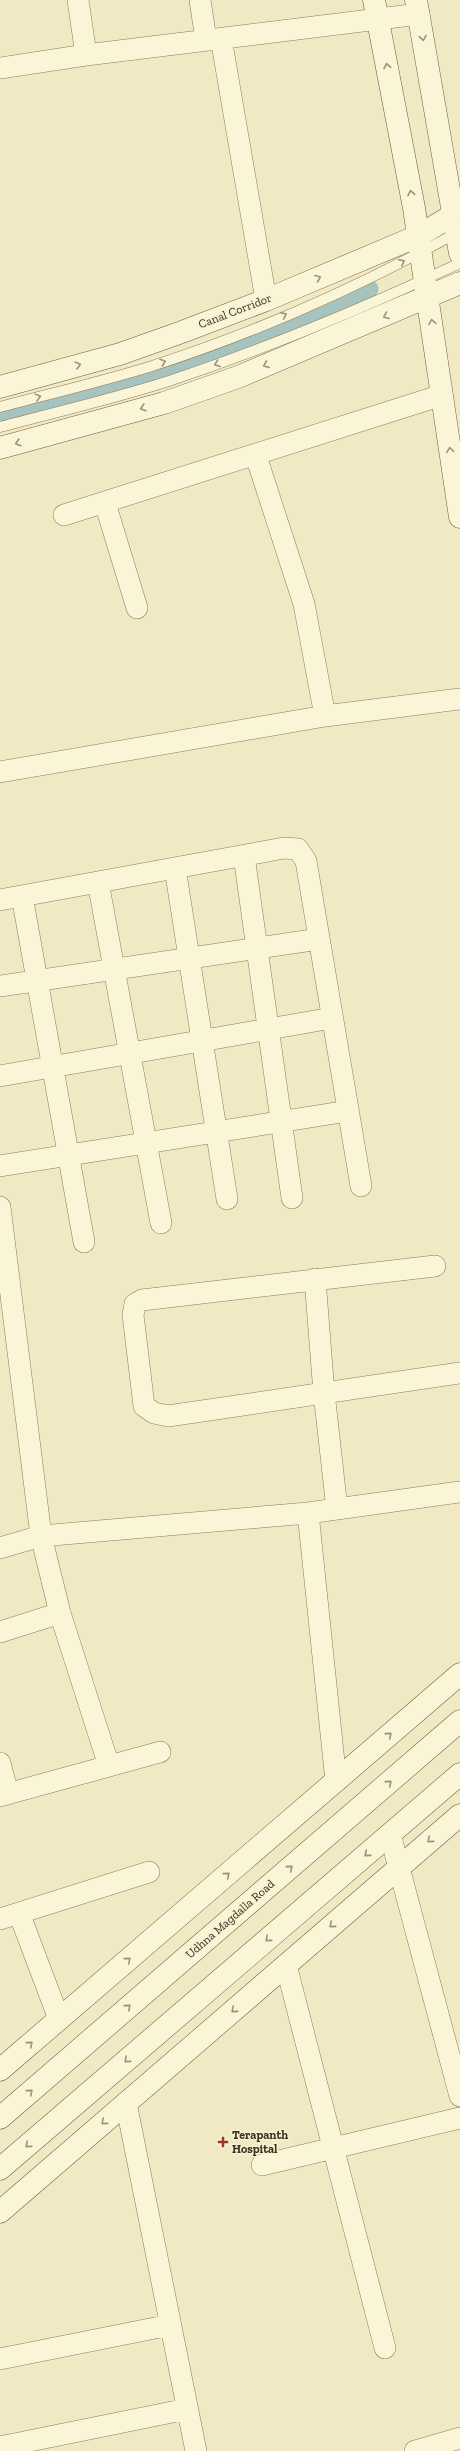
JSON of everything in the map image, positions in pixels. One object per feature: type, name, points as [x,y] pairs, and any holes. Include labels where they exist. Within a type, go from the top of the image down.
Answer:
[{"type":"street","points":[[78,0],[86,55]]},
{"type":"street","points":[[200,0],[214,39],[266,300]]},
{"type":"street","points":[[0,68],[86,55],[214,39],[376,10],[418,7],[458,228]]},
{"type":"street","points":[[376,10],[420,244],[460,517]]},
{"type":"street","name":"Canal Corridor","points":[[0,386],[120,354],[420,244],[458,228]]},
{"type":"street","points":[[0,448],[164,403],[238,377],[427,289],[460,283]]},
{"type":"street","points":[[64,515],[256,456],[442,395]]},
{"type":"street","points":[[256,456],[304,604],[325,716]]},
{"type":"street","points":[[105,502],[137,608]]},
{"type":"street","points":[[0,772],[325,716],[460,699]]},
{"type":"street","points":[[0,900],[292,847],[298,849],[303,854],[319,938],[361,1186]]},
{"type":"street","points":[[244,856],[292,1198]]},
{"type":"street","points":[[175,868],[227,1199]]},
{"type":"street","points":[[98,882],[161,1223]]},
{"type":"street","points":[[22,896],[84,1242]]},
{"type":"street","points":[[0,986],[319,938]]},
{"type":"street","points":[[0,1076],[332,1018]]},
{"type":"street","points":[[0,1166],[348,1111]]},
{"type":"street","points":[[0,1207],[8,1331],[41,1536],[60,1613],[109,1766]]},
{"type":"street","points":[[435,1266],[142,1300],[135,1304],[133,1315],[144,1406],[154,1413],[168,1416],[460,1373]]},
{"type":"street","points":[[315,1279],[324,1393],[337,1509]]},
{"type":"street","points":[[0,1548],[41,1536],[308,1513],[460,1492]]},
{"type":"street","points":[[308,1513],[336,1781]]},
{"type":"street","points":[[0,1632],[60,1613]]},
{"type":"street","points":[[0,2070],[460,1674]]},
{"type":"street","name":"Udhna Magdalla Road","points":[[0,2118],[460,1721]]},
{"type":"street","points":[[0,1763],[4,1795],[160,1752]]},
{"type":"street","points":[[0,2169],[460,1774]]},
{"type":"street","points":[[0,2212],[460,1814]]},
{"type":"street","points":[[390,1834],[400,1866],[460,2096]]},
{"type":"street","points":[[59,2019],[10,1916],[149,1872]]},
{"type":"street","points":[[286,1965],[385,2348]]},
{"type":"street","points":[[126,2103],[196,2451]]},
{"type":"street","points":[[262,2165],[460,2118]]},
{"type":"street","points":[[0,2360],[170,2325]]},
{"type":"street","points":[[0,2447],[187,2409]]},
{"type":"street","points":[[415,2451],[460,2438]]},
{"type":"lane","points":[[0,407],[148,367],[203,348],[300,309],[420,244]]},
{"type":"lane","points":[[0,428],[176,378],[427,289],[460,263]]},
{"type":"waterway","points":[[0,419],[175,370],[259,337],[369,289]]},
{"type":"place","name":"Terapanth Hospital","points":[[223,2142]]}]
